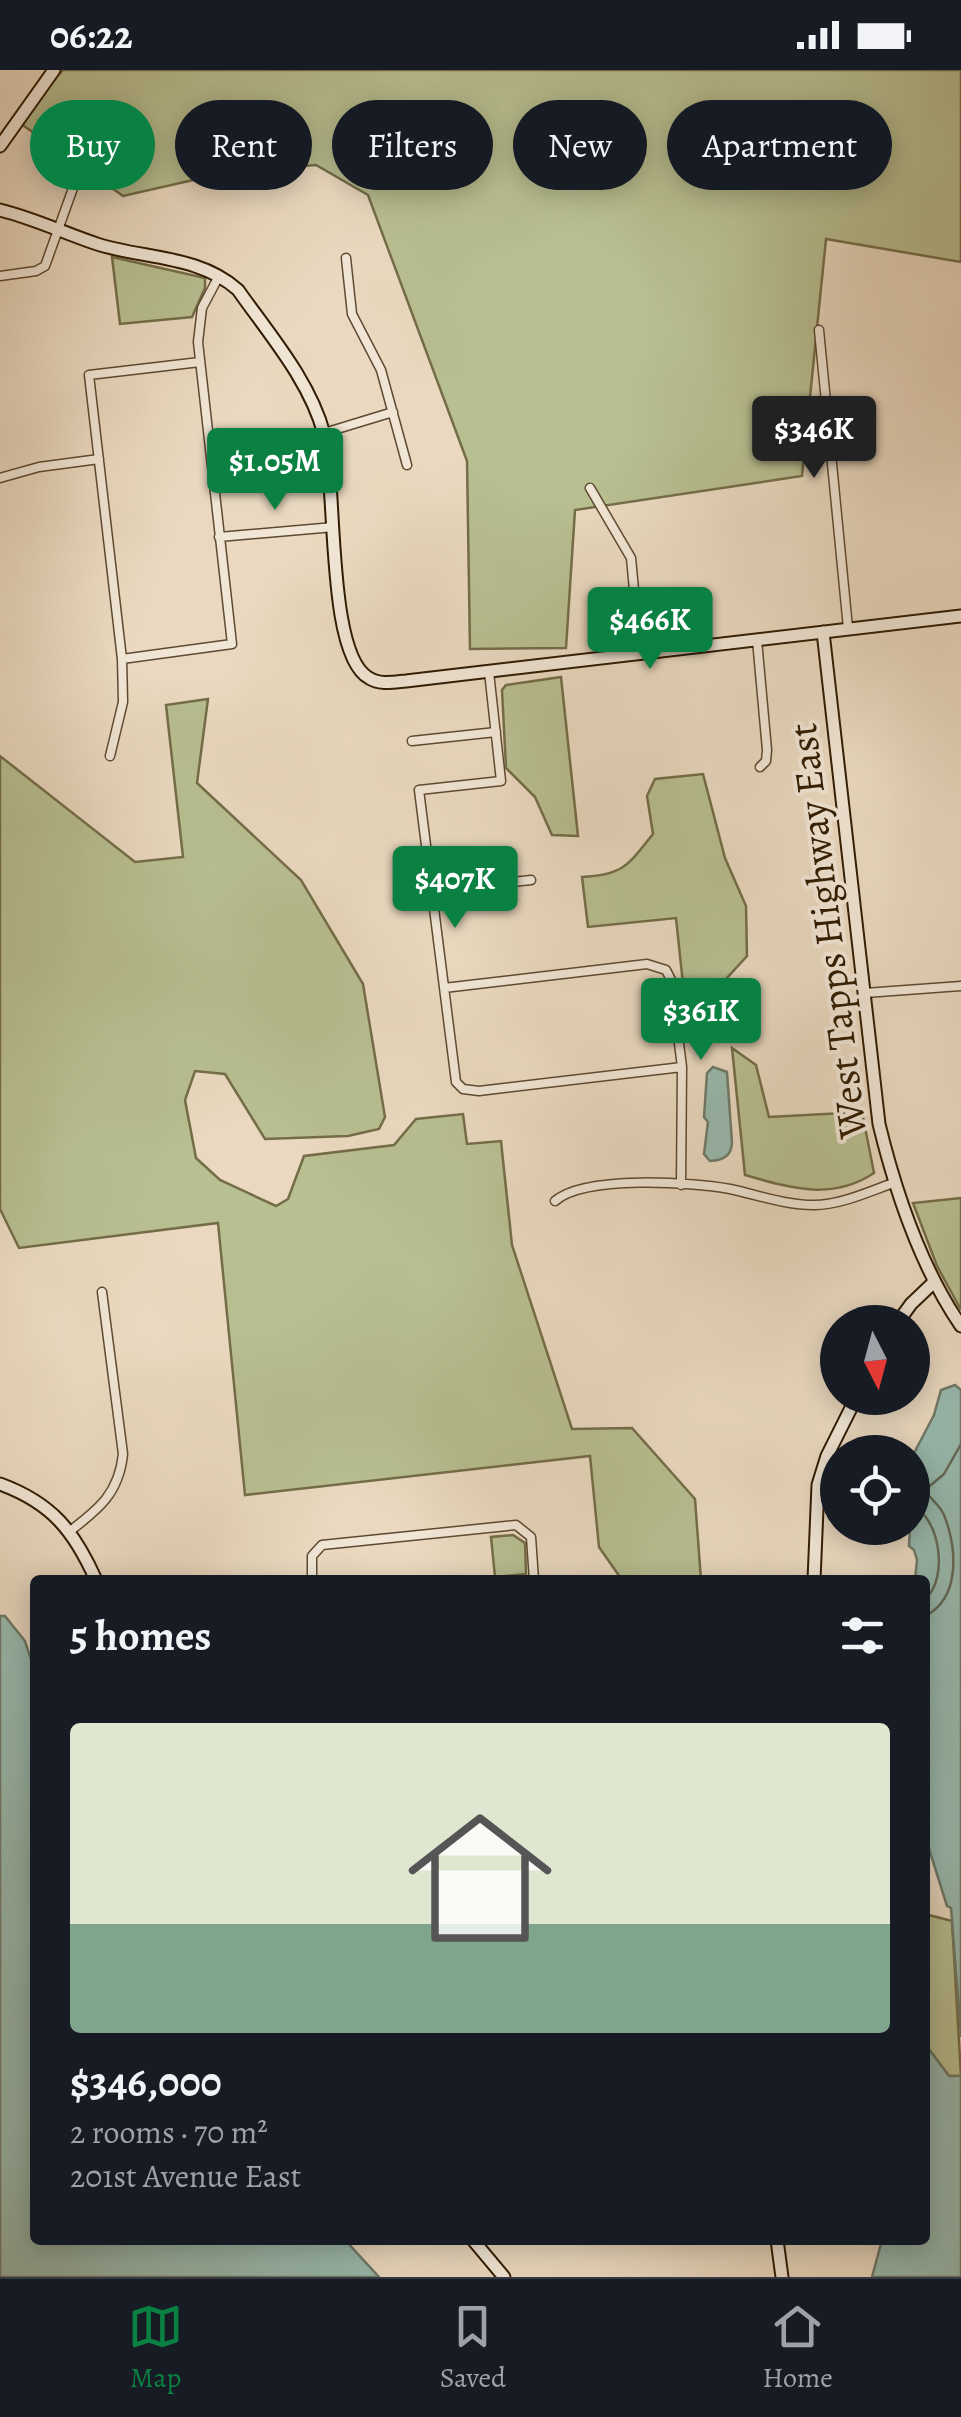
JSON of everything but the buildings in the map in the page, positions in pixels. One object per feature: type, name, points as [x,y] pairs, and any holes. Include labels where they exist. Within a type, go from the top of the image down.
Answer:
[{"type":"street","points":[[0,146],[54,70]]},
{"type":"street","points":[[0,276],[41,270],[72,190]]},
{"type":"street","points":[[0,210],[121,251],[198,266],[238,290],[311,400],[324,433],[330,460],[340,605],[351,657],[369,679],[385,683],[490,672],[961,616]]},
{"type":"street","points":[[346,258],[352,314],[381,370],[407,466]]},
{"type":"street","points":[[122,658],[232,644],[200,362],[199,318],[219,276]]},
{"type":"street","points":[[819,330],[848,628]]},
{"type":"street","points":[[110,756],[122,702],[122,658],[89,376],[200,362]]},
{"type":"street","points":[[324,433],[393,412]]},
{"type":"street","points":[[0,478],[39,467],[99,459]]},
{"type":"street","points":[[590,488],[632,558],[640,653]]},
{"type":"street","points":[[219,538],[334,528]]},
{"type":"street","name":"West Tapps Highway East","points":[[824,632],[877,1113],[896,1182],[933,1283],[961,1326]]},
{"type":"street","points":[[757,640],[768,750],[760,767]]},
{"type":"street","points":[[490,672],[502,781],[419,790],[454,1076],[464,1088],[478,1091],[682,1067]]},
{"type":"street","points":[[412,741],[496,732]]},
{"type":"street","points":[[430,891],[531,880]]},
{"type":"street","points":[[444,988],[647,964],[660,966],[671,980],[682,1067],[681,1185]]},
{"type":"street","points":[[865,993],[961,986]]},
{"type":"street","points":[[555,1201],[574,1190],[616,1185],[681,1185],[726,1188],[819,1205],[896,1182]]},
{"type":"street","points":[[910,1305],[933,1283]]},
{"type":"street","points":[[70,1531],[110,1498],[123,1454],[102,1292]]},
{"type":"street","points":[[814,1575],[818,1484],[848,1415]]},
{"type":"street","points":[[0,1484],[40,1504],[70,1531],[93,1575]]},
{"type":"street","points":[[312,1575],[314,1552],[322,1544],[505,1526],[523,1528],[531,1537],[534,1575]]},
{"type":"street","points":[[477,2245],[504,2277]]},
{"type":"street","points":[[778,2245],[782,2277]]},
{"type":"green space","points":[[63,70],[961,70],[961,262],[826,239],[802,476],[575,510],[566,648],[470,649],[467,461],[368,195],[359,190],[493,190],[493,100],[332,100],[332,174],[312,165],[312,100],[175,100],[175,184],[155,189],[155,100],[36,100]]},
{"type":"green space","points":[[30,107],[30,130],[17,121]]},
{"type":"green space","points":[[115,190],[149,190],[123,196]]},
{"type":"green space","points":[[112,257],[205,278],[205,288],[192,317],[120,324]]},
{"type":"green space","points":[[561,677],[578,836],[552,835],[535,797],[506,768],[502,690],[506,685]]},
{"type":"green space","points":[[208,699],[197,783],[301,880],[363,984],[385,1117],[379,1129],[348,1136],[265,1139],[225,1074],[195,1071],[185,1100],[196,1158],[220,1180],[276,1206],[288,1199],[304,1156],[394,1145],[416,1119],[463,1114],[467,1144],[501,1141],[512,1245],[572,1429],[632,1428],[695,1499],[701,1575],[619,1575],[599,1547],[590,1456],[245,1495],[218,1223],[19,1248],[0,1209],[0,756],[135,862],[183,857],[166,705]]},
{"type":"green space","points":[[703,774],[725,858],[746,906],[747,956],[725,980],[683,984],[676,918],[588,927],[582,877],[616,871],[653,834],[647,796],[655,779]]},
{"type":"green space","points":[[732,1048],[756,1065],[769,1117],[862,1112],[874,1173],[858,1182],[827,1189],[795,1187],[745,1175]]},
{"type":"green space","points":[[961,1198],[961,1310],[937,1266],[913,1203]]},
{"type":"green space","points":[[513,1535],[525,1543],[526,1574],[495,1575],[491,1537]]},
{"type":"green space","points":[[930,1915],[952,1921],[961,2076],[949,2076],[930,2051]]},
{"type":"water","points":[[713,1067],[727,1072],[732,1143],[726,1156],[710,1161],[704,1154],[708,1122],[704,1117],[707,1073]]},
{"type":"water","points":[[955,1385],[961,1390],[961,2037],[951,1908],[947,1906],[930,1852],[930,1575],[916,1575],[917,1560],[909,1546],[930,1545],[930,1435],[924,1435],[941,1390]]},
{"type":"water","points":[[0,1616],[5,1616],[25,1641],[30,1656],[30,2245],[350,2245],[379,2277],[0,2277]]},
{"type":"water","points":[[930,2051],[949,2076],[961,2076],[961,2277],[872,2277],[881,2245],[930,2245]]}]
